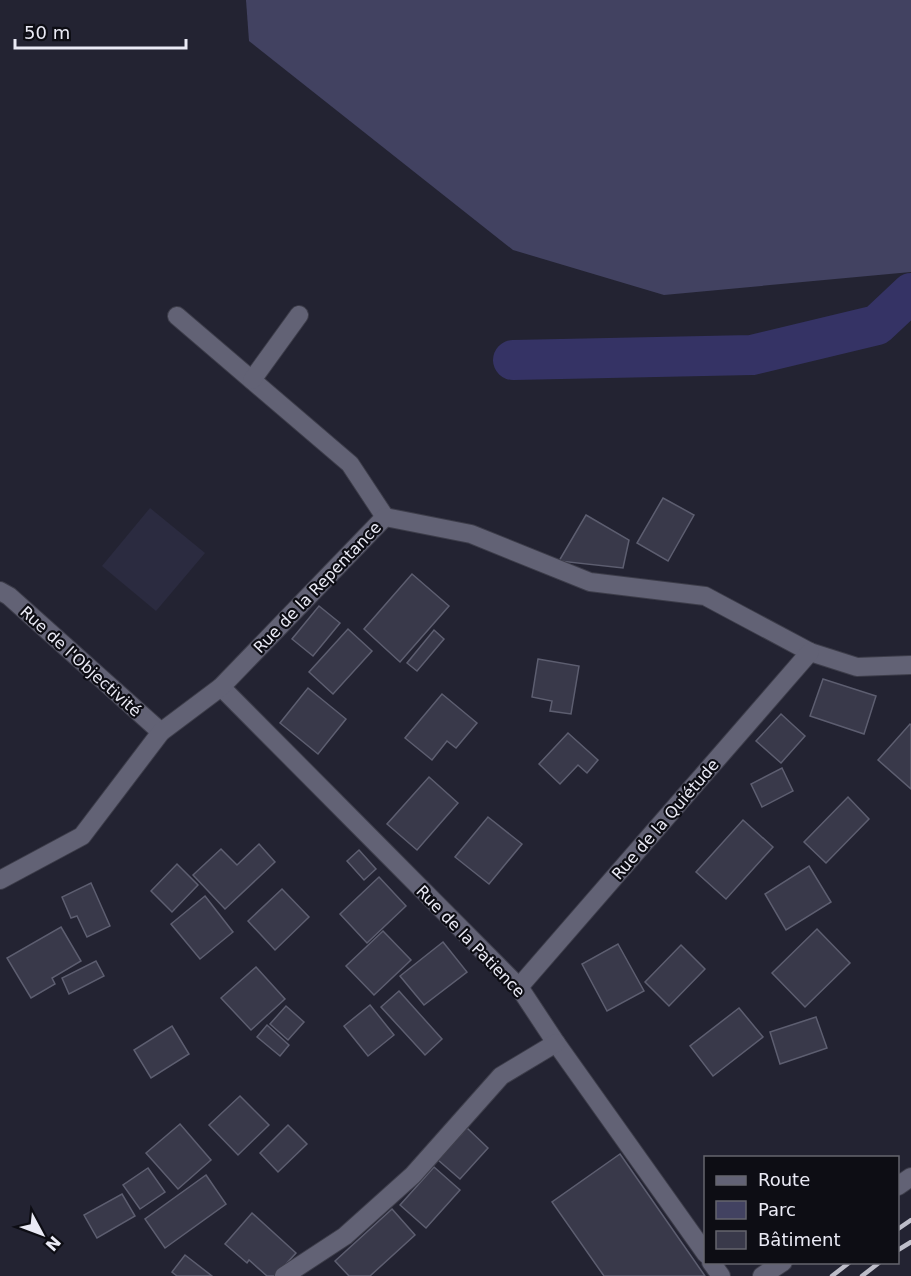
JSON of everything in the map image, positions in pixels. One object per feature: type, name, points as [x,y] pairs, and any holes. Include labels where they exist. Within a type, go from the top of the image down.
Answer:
[{"type":"street","points":[[252,380],[299,315]]},
{"type":"street","points":[[177,316],[350,464],[385,517]]},
{"type":"street","name":"Rue de la Repentance","points":[[0,880],[82,836],[161,732],[221,687],[385,517],[471,534],[590,582],[705,596],[810,652],[857,667],[911,665]]},
{"type":"street","name":"Rue de l'Objectivité","points":[[0,591],[9,596],[161,732]]},
{"type":"street","name":"Rue de la Quiétude","points":[[519,987],[810,652]]},
{"type":"street","name":"Rue de la Patience","points":[[221,687],[519,987],[704,1253]]},
{"type":"street","points":[[284,1276],[345,1236],[404,1182],[501,1076],[556,1042]]},
{"type":"street","points":[[712,1264],[721,1276]]},
{"type":"street","points":[[762,1276],[781,1264]]},
{"type":"shaded area","points":[[150,508],[205,553],[156,611],[102,566]]},
{"type":"green space","points":[[246,0],[911,0],[911,272],[664,295],[513,250],[249,41]]},
{"type":"building","points":[[663,498],[694,515],[668,561],[637,543]]},
{"type":"building","points":[[586,515],[629,540],[623,568],[559,561]]},
{"type":"building","points":[[412,574],[449,606],[400,662],[364,629]]},
{"type":"building","points":[[319,606],[340,623],[313,656],[292,639]]},
{"type":"building","points":[[348,629],[372,651],[333,694],[309,672]]},
{"type":"building","points":[[434,630],[444,639],[417,671],[407,663]]},
{"type":"building","points":[[538,659],[579,666],[571,714],[550,711],[552,701],[532,697]]},
{"type":"building","points":[[823,679],[876,696],[864,734],[810,716]]},
{"type":"building","points":[[308,688],[346,719],[318,754],[280,723]]},
{"type":"building","points":[[442,694],[477,723],[456,748],[447,741],[432,760],[405,738]]},
{"type":"building","points":[[781,714],[805,736],[781,763],[756,741]]},
{"type":"building","points":[[911,725],[911,789],[878,760]]},
{"type":"building","points":[[568,733],[598,760],[587,773],[578,765],[560,784],[539,764]]},
{"type":"building","points":[[782,768],[793,791],[762,807],[751,784]]},
{"type":"building","points":[[429,777],[458,803],[417,850],[387,824]]},
{"type":"building","points":[[848,797],[869,819],[826,863],[804,842]]},
{"type":"building","points":[[488,817],[522,844],[489,884],[455,857]]},
{"type":"building","points":[[743,820],[773,847],[726,899],[696,872]]},
{"type":"building","points":[[259,844],[275,862],[225,909],[193,875],[221,849],[237,865]]},
{"type":"building","points":[[359,850],[376,869],[364,880],[347,861]]},
{"type":"building","points":[[177,864],[198,885],[172,912],[151,891]]},
{"type":"building","points":[[809,866],[831,902],[786,930],[765,894]]},
{"type":"building","points":[[379,877],[406,906],[367,943],[340,914]]},
{"type":"building","points":[[91,883],[110,926],[87,937],[77,916],[71,918],[62,897]]},
{"type":"building","points":[[282,889],[309,917],[275,950],[248,921]]},
{"type":"building","points":[[205,896],[233,932],[200,959],[171,924]]},
{"type":"building","points":[[61,927],[81,961],[52,978],[55,984],[31,998],[7,958]]},
{"type":"building","points":[[817,929],[850,963],[805,1007],[772,973]]},
{"type":"building","points":[[383,931],[411,960],[374,995],[346,966]]},
{"type":"building","points":[[443,942],[467,972],[424,1005],[400,976]]},
{"type":"building","points":[[618,944],[644,991],[607,1011],[582,964]]},
{"type":"building","points":[[681,945],[705,969],[669,1006],[645,982]]},
{"type":"building","points":[[96,961],[104,976],[69,994],[62,978]]},
{"type":"building","points":[[256,967],[285,999],[251,1030],[221,998]]},
{"type":"building","points":[[399,991],[442,1039],[425,1055],[381,1007]]},
{"type":"building","points":[[370,1005],[394,1035],[368,1056],[344,1026]]},
{"type":"building","points":[[286,1006],[304,1022],[288,1040],[270,1024]]},
{"type":"building","points":[[739,1008],[763,1037],[713,1076],[690,1046]]},
{"type":"building","points":[[816,1017],[827,1048],[780,1064],[770,1032]]},
{"type":"building","points":[[267,1025],[289,1045],[280,1056],[257,1037]]},
{"type":"building","points":[[172,1026],[189,1054],[151,1078],[134,1050]]},
{"type":"building","points":[[240,1096],[269,1125],[238,1155],[209,1125]]},
{"type":"building","points":[[180,1124],[211,1160],[178,1189],[146,1153]]},
{"type":"building","points":[[288,1125],[307,1144],[278,1172],[260,1153]]},
{"type":"building","points":[[467,1128],[488,1148],[460,1179],[438,1160]]},
{"type":"building","points":[[620,1154],[705,1276],[604,1276],[552,1202]]},
{"type":"building","points":[[434,1167],[460,1190],[426,1228],[400,1205]]},
{"type":"building","points":[[148,1168],[165,1192],[140,1209],[123,1185]]},
{"type":"building","points":[[206,1175],[226,1204],[165,1248],[145,1219]]},
{"type":"building","points":[[122,1194],[135,1216],[97,1238],[84,1215]]},
{"type":"building","points":[[392,1209],[415,1235],[370,1276],[349,1276],[335,1261]]},
{"type":"building","points":[[252,1213],[296,1253],[275,1276],[267,1276],[249,1260],[247,1263],[225,1244]]},
{"type":"building","points":[[185,1255],[212,1276],[177,1276],[172,1272]]},
{"type":"waterway","points":[[513,360],[752,355],[877,325],[911,293]]},
{"type":"railway","points":[[899,1228],[911,1220]]},
{"type":"railway","points":[[899,1249],[911,1242]]},
{"type":"railway","points":[[832,1276],[847,1264]]},
{"type":"railway","points":[[862,1276],[877,1264]]}]
